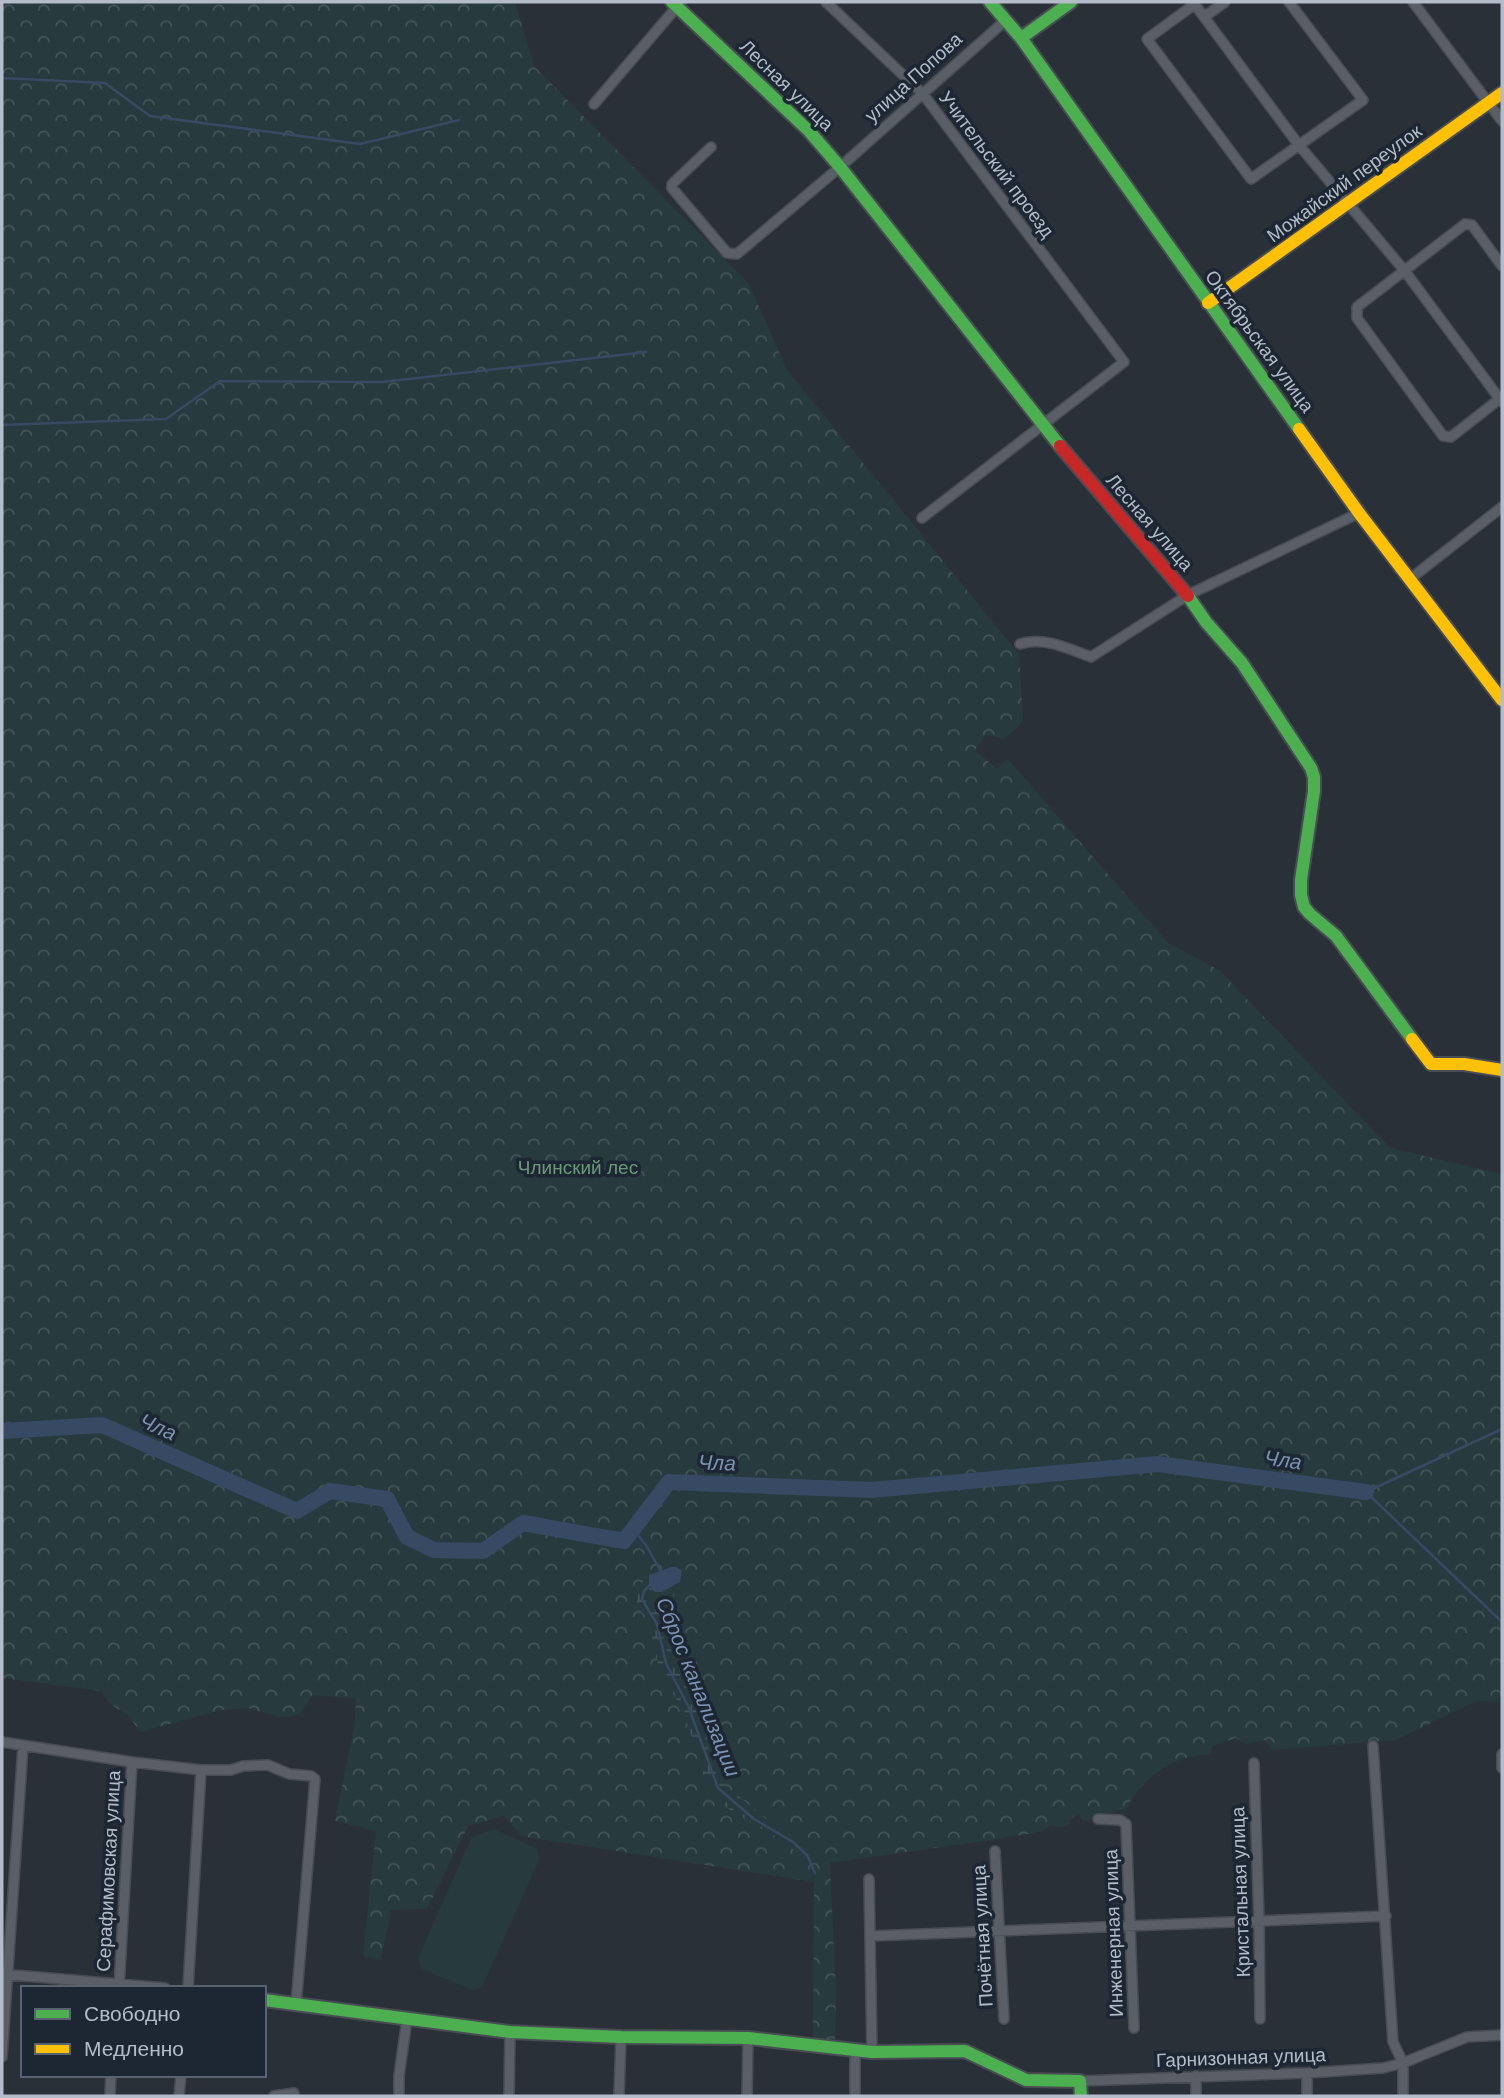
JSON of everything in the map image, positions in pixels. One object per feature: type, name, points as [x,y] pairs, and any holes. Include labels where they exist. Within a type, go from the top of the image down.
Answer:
[{"type":"street","name":"Учительский проезд","points":[[826,2],[923,94],[1124,362],[1042,425]]},
{"type":"street","name":"Октябрьская улица","points":[[990,2],[1021,38],[1359,513],[1502,700]]},
{"type":"street","points":[[1021,38],[1071,2]]},
{"type":"street","points":[[1205,17],[1226,2]]},
{"type":"street","points":[[1289,2],[1363,100],[1298,144],[1251,179],[1147,39],[1194,3],[1298,144],[1404,270],[1501,399],[1451,438],[1443,436],[1357,318],[1357,307],[1404,270],[1465,224],[1472,225],[1502,266]]},
{"type":"street","points":[[1413,2],[1502,121]]},
{"type":"street","points":[[594,104],[677,3]]},
{"type":"street","name":"Лесная улица","points":[[677,3],[809,131],[840,167],[1042,425],[1242,663],[1310,762],[1314,793],[1301,880],[1304,907],[1314,919],[1336,936],[1431,1064],[1464,1064],[1502,1070]]},
{"type":"street","name":"улица Попова","points":[[711,147],[672,184],[672,188],[727,253],[737,254],[1006,20]]},
{"type":"street","name":"Можайский переулок","points":[[1208,303],[1502,93]]},
{"type":"street","points":[[922,518],[1042,425]]},
{"type":"street","points":[[1409,579],[1502,507]]},
{"type":"street","points":[[1020,644],[1031,640],[1049,643],[1091,657],[1188,596],[1359,513]]},
{"type":"street","name":"Серафимовская улица","points":[[2,1742],[131,1762],[119,1986]]},
{"type":"street","points":[[2,2057],[5,1974],[23,1746]]},
{"type":"street","points":[[1373,1746],[1393,2042],[1403,2063],[1402,2096]]},
{"type":"street","points":[[1502,1754],[1502,1768]]},
{"type":"street","points":[[131,1762],[201,1770],[231,1770],[243,1766],[268,1765],[289,1774],[311,1776],[315,1779],[296,2005]]},
{"type":"street","name":"Кристальная улица","points":[[1254,1763],[1261,2019]]},
{"type":"street","points":[[188,1986],[201,1770]]},
{"type":"street","name":"Инженерная улица","points":[[1098,1819],[1120,1820],[1126,1824],[1135,2028]]},
{"type":"street","name":"Почётная улица","points":[[995,1851],[1004,2019]]},
{"type":"street","points":[[869,1879],[872,2052]]},
{"type":"street","points":[[872,1936],[1386,1916]]},
{"type":"street","points":[[5,1974],[119,1986]]},
{"type":"street","points":[[266,2000],[510,2032],[621,2037],[748,2038],[872,2052],[965,2051],[1026,2080],[1080,2081],[1081,2096]]},
{"type":"street","points":[[399,2096],[407,2019]]},
{"type":"street","points":[[509,2096],[510,2032]]},
{"type":"street","name":"Гарнизонная улица","points":[[1080,2081],[1383,2068],[1403,2063],[1467,2037],[1502,2035]]},
{"type":"street","points":[[619,2096],[621,2037]]},
{"type":"street","points":[[747,2096],[748,2038]]},
{"type":"street","points":[[855,2051],[855,2096]]},
{"type":"street","points":[[1307,2073],[1307,2096]]},
{"type":"street","points":[[1196,2076],[1196,2096]]},
{"type":"street","points":[[110,2096],[111,2077]]},
{"type":"street","points":[[179,2096],[181,2077]]},
{"type":"street","points":[[274,2096],[295,2092],[294,2096]]},
{"type":"green space","name":"Члинский лес","points":[[2,2],[515,2],[534,66],[749,284],[787,370],[1019,654],[1023,721],[1005,739],[986,735],[975,750],[997,769],[1008,759],[1168,943],[1219,970],[1390,1148],[1502,1174],[1502,1702],[1476,1701],[1396,1740],[1272,1750],[1265,1740],[1246,1744],[1236,1738],[1212,1746],[1211,1754],[1189,1757],[1169,1764],[1145,1783],[1126,1809],[1095,1816],[1089,1822],[1082,1820],[1079,1813],[1069,1820],[1070,1825],[1050,1825],[1044,1831],[830,1863],[836,1993],[835,2039],[813,2040],[814,1882],[521,1836],[504,1816],[468,1826],[427,1909],[391,1910],[381,1960],[363,1957],[376,1831],[335,1821],[355,1723],[356,1699],[313,1695],[299,1715],[280,1717],[248,1708],[222,1710],[140,1732],[129,1716],[110,1704],[101,1691],[2,1678]]},
{"type":"green space","points":[[680,1565],[683,1579],[670,1601],[665,1617],[673,1662],[696,1706],[707,1745],[726,1786],[770,1822],[794,1837],[810,1853],[806,1859],[727,1808],[710,1789],[681,1706],[658,1665],[645,1616],[636,1606],[639,1589],[646,1576]]},
{"type":"green space","points":[[494,1829],[536,1848],[540,1858],[482,1987],[472,1990],[422,1969],[418,1958],[471,1838]]},
{"type":"water","points":[[671,1567],[682,1571],[680,1582],[662,1592],[654,1592],[649,1583],[649,1575]]},
{"type":"waterway","points":[[2,78],[105,83],[150,116],[360,144],[459,120]]},
{"type":"waterway","points":[[2,425],[166,419],[220,381],[382,382],[646,352]]},
{"type":"waterway","name":"Чла","points":[[2,1431],[102,1425],[297,1511],[330,1491],[387,1499],[407,1537],[434,1550],[483,1551],[523,1523],[624,1541],[669,1482],[871,1490],[1158,1464],[1366,1492]]},
{"type":"waterway","points":[[1502,1429],[1366,1492],[1502,1622]]},
{"type":"waterway","name":"Сброс канализации","points":[[633,1529],[646,1545],[661,1572]]},
{"type":"waterway","name":"Сброс канализации","points":[[650,1585],[644,1591],[642,1599],[657,1624],[666,1663],[689,1708],[718,1788],[754,1819],[793,1842],[807,1855],[815,1873]]},
{"type":"traffic: fast","points":[[672,2],[809,131],[1060,446]]},
{"type":"traffic: fast","points":[[990,2],[1021,38],[1299,429]]},
{"type":"traffic: fast","points":[[1021,38],[1071,2]]},
{"type":"traffic: fast","points":[[1188,596],[1206,622],[1242,663],[1311,768],[1314,791],[1301,880],[1304,907],[1336,936],[1412,1039]]},
{"type":"traffic: fast","points":[[266,2000],[510,2032],[621,2037],[748,2038],[872,2052],[965,2051],[1026,2080],[1080,2081],[1081,2096]]},
{"type":"traffic: slow","points":[[1208,303],[1502,93]]},
{"type":"traffic: slow","points":[[1299,429],[1359,513],[1502,700]]},
{"type":"traffic: slow","points":[[1412,1039],[1431,1064],[1464,1064],[1502,1070]]},
{"type":"traffic: jam","points":[[1060,446],[1188,596]]}]
